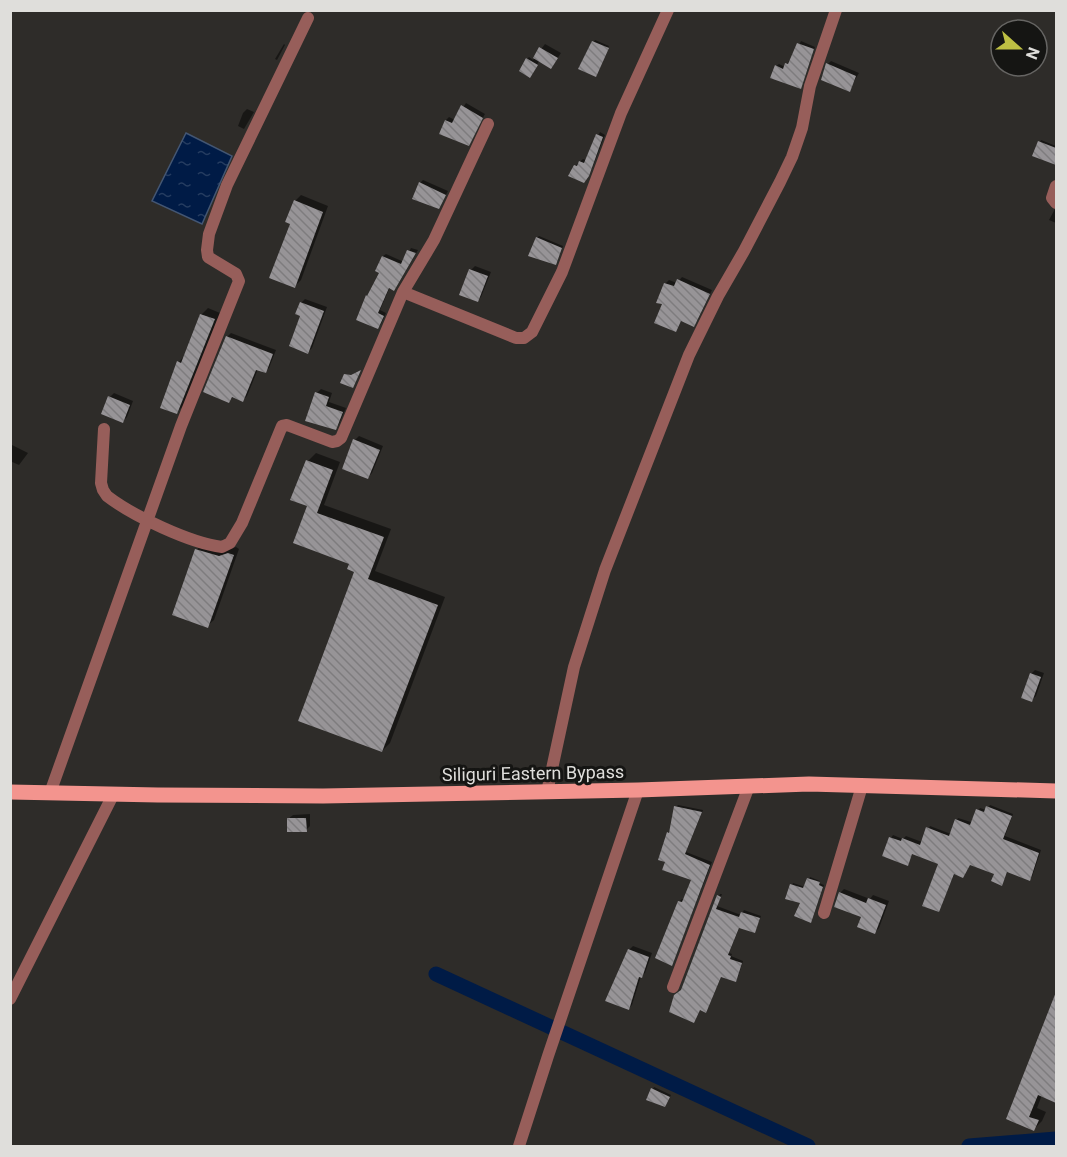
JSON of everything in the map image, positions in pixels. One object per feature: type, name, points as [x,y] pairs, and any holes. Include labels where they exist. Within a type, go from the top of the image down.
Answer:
[{"type":"main road","name":"Siliguri Eastern Bypass","points":[[10,792],[323,796],[749,786],[862,786],[1056,791]]},
{"type":"street","points":[[403,292],[516,338],[524,338],[532,333],[562,272],[621,113],[668,10]]},
{"type":"street","points":[[547,792],[574,667],[605,570],[689,355],[792,157],[802,128],[810,86],[836,10]]},
{"type":"street","points":[[50,792],[181,426],[239,281],[236,274],[208,257],[208,234],[227,186],[308,18]]},
{"type":"street","points":[[104,429],[101,476],[103,490],[113,500],[148,520],[187,537],[212,546],[222,547],[230,543],[242,523],[282,426],[288,425],[332,442],[341,438],[403,292],[434,240],[488,124]]},
{"type":"street","points":[[1056,186],[1052,198],[1056,203]]},
{"type":"street","points":[[673,987],[749,786]]},
{"type":"street","points":[[824,913],[862,786]]},
{"type":"street","points":[[519,1146],[638,790]]},
{"type":"street","points":[[10,999],[113,795]]},
{"type":"water","points":[[186,133],[232,156],[202,224],[152,201]]},
{"type":"building","points":[[592,41],[609,48],[596,77],[578,69]]},
{"type":"building","points":[[797,43],[814,49],[801,89],[770,78],[775,65],[783,69],[785,63],[788,64]]},
{"type":"building","points":[[539,47],[558,58],[551,69],[533,58]]},
{"type":"building","points":[[526,58],[538,65],[530,78],[519,71]]},
{"type":"building","points":[[826,63],[856,76],[850,92],[821,80]]},
{"type":"building","points":[[461,105],[483,118],[469,146],[439,134],[445,120],[452,123]]},
{"type":"building","points":[[596,134],[603,137],[589,176],[584,183],[568,176],[574,165],[577,166],[579,161],[584,163]]},
{"type":"building","points":[[1038,141],[1056,148],[1056,165],[1032,156]]},
{"type":"building","points":[[419,182],[446,195],[439,209],[412,199]]},
{"type":"building","points":[[294,200],[323,212],[295,288],[269,278],[290,224],[285,222]]},
{"type":"building","points":[[536,237],[562,248],[556,265],[528,256]]},
{"type":"building","points":[[407,250],[416,253],[394,291],[389,288],[378,313],[384,316],[378,329],[356,320],[366,295],[379,273],[375,271],[382,256],[401,264]]},
{"type":"building","points":[[469,269],[488,276],[478,302],[459,295]]},
{"type":"building","points":[[677,279],[710,294],[694,327],[681,321],[676,332],[654,323],[662,304],[656,303],[664,283],[674,286]]},
{"type":"building","points":[[300,302],[324,311],[308,354],[289,346],[300,316],[295,314]]},
{"type":"building","points":[[200,314],[215,319],[177,414],[160,408],[177,361],[181,363]]},
{"type":"building","points":[[226,336],[273,354],[266,373],[256,370],[243,402],[232,397],[229,403],[203,392]]},
{"type":"building","points":[[361,370],[353,388],[340,383],[344,374],[351,375]]},
{"type":"building","points":[[315,392],[329,397],[326,406],[343,412],[336,430],[305,421]]},
{"type":"building","points":[[108,396],[130,405],[123,423],[101,414]]},
{"type":"building","points":[[353,439],[380,450],[368,479],[342,469]]},
{"type":"building","points":[[306,460],[333,470],[317,513],[384,537],[368,579],[438,605],[382,752],[298,721],[354,572],[347,569],[349,564],[293,543],[307,506],[290,500]]},
{"type":"building","points":[[195,549],[219,556],[228,553],[234,555],[208,628],[172,615]]},
{"type":"building","points":[[1030,673],[1041,677],[1032,702],[1021,698]]},
{"type":"building","points":[[674,806],[702,812],[685,854],[710,865],[672,966],[655,958],[678,901],[682,902],[691,880],[662,870],[665,862],[658,860],[667,832],[669,833]]},
{"type":"building","points":[[986,806],[1012,816],[1003,839],[1039,853],[1030,881],[1007,872],[1002,886],[991,881],[994,874],[970,865],[963,878],[954,874],[939,912],[922,906],[938,864],[912,854],[908,866],[882,856],[889,837],[901,841],[902,838],[920,845],[926,827],[949,836],[955,819],[970,825],[976,809],[984,812]]},
{"type":"building","points":[[287,818],[306,818],[307,832],[287,832]]},
{"type":"building","points":[[807,878],[820,882],[819,885],[823,887],[811,923],[794,916],[800,903],[785,899],[790,884],[803,888]]},
{"type":"building","points":[[839,892],[866,903],[868,898],[886,905],[875,934],[857,927],[861,917],[834,907]]},
{"type":"building","points":[[717,895],[721,897],[716,909],[739,917],[741,912],[760,918],[755,933],[739,928],[728,955],[731,956],[730,959],[742,963],[736,982],[721,977],[706,1013],[700,1010],[694,1023],[669,1012],[674,995],[681,990]]},
{"type":"building","points":[[628,949],[649,957],[642,978],[639,977],[629,1010],[605,1001]]},
{"type":"building","points":[[1056,992],[1056,1103],[1038,1095],[1029,1117],[1039,1120],[1034,1131],[1006,1119]]},
{"type":"building","points":[[651,1088],[670,1097],[665,1107],[646,1100]]},
{"type":"waterway","points":[[436,974],[808,1146]]},
{"type":"waterway","points":[[969,1146],[1056,1139]]}]
